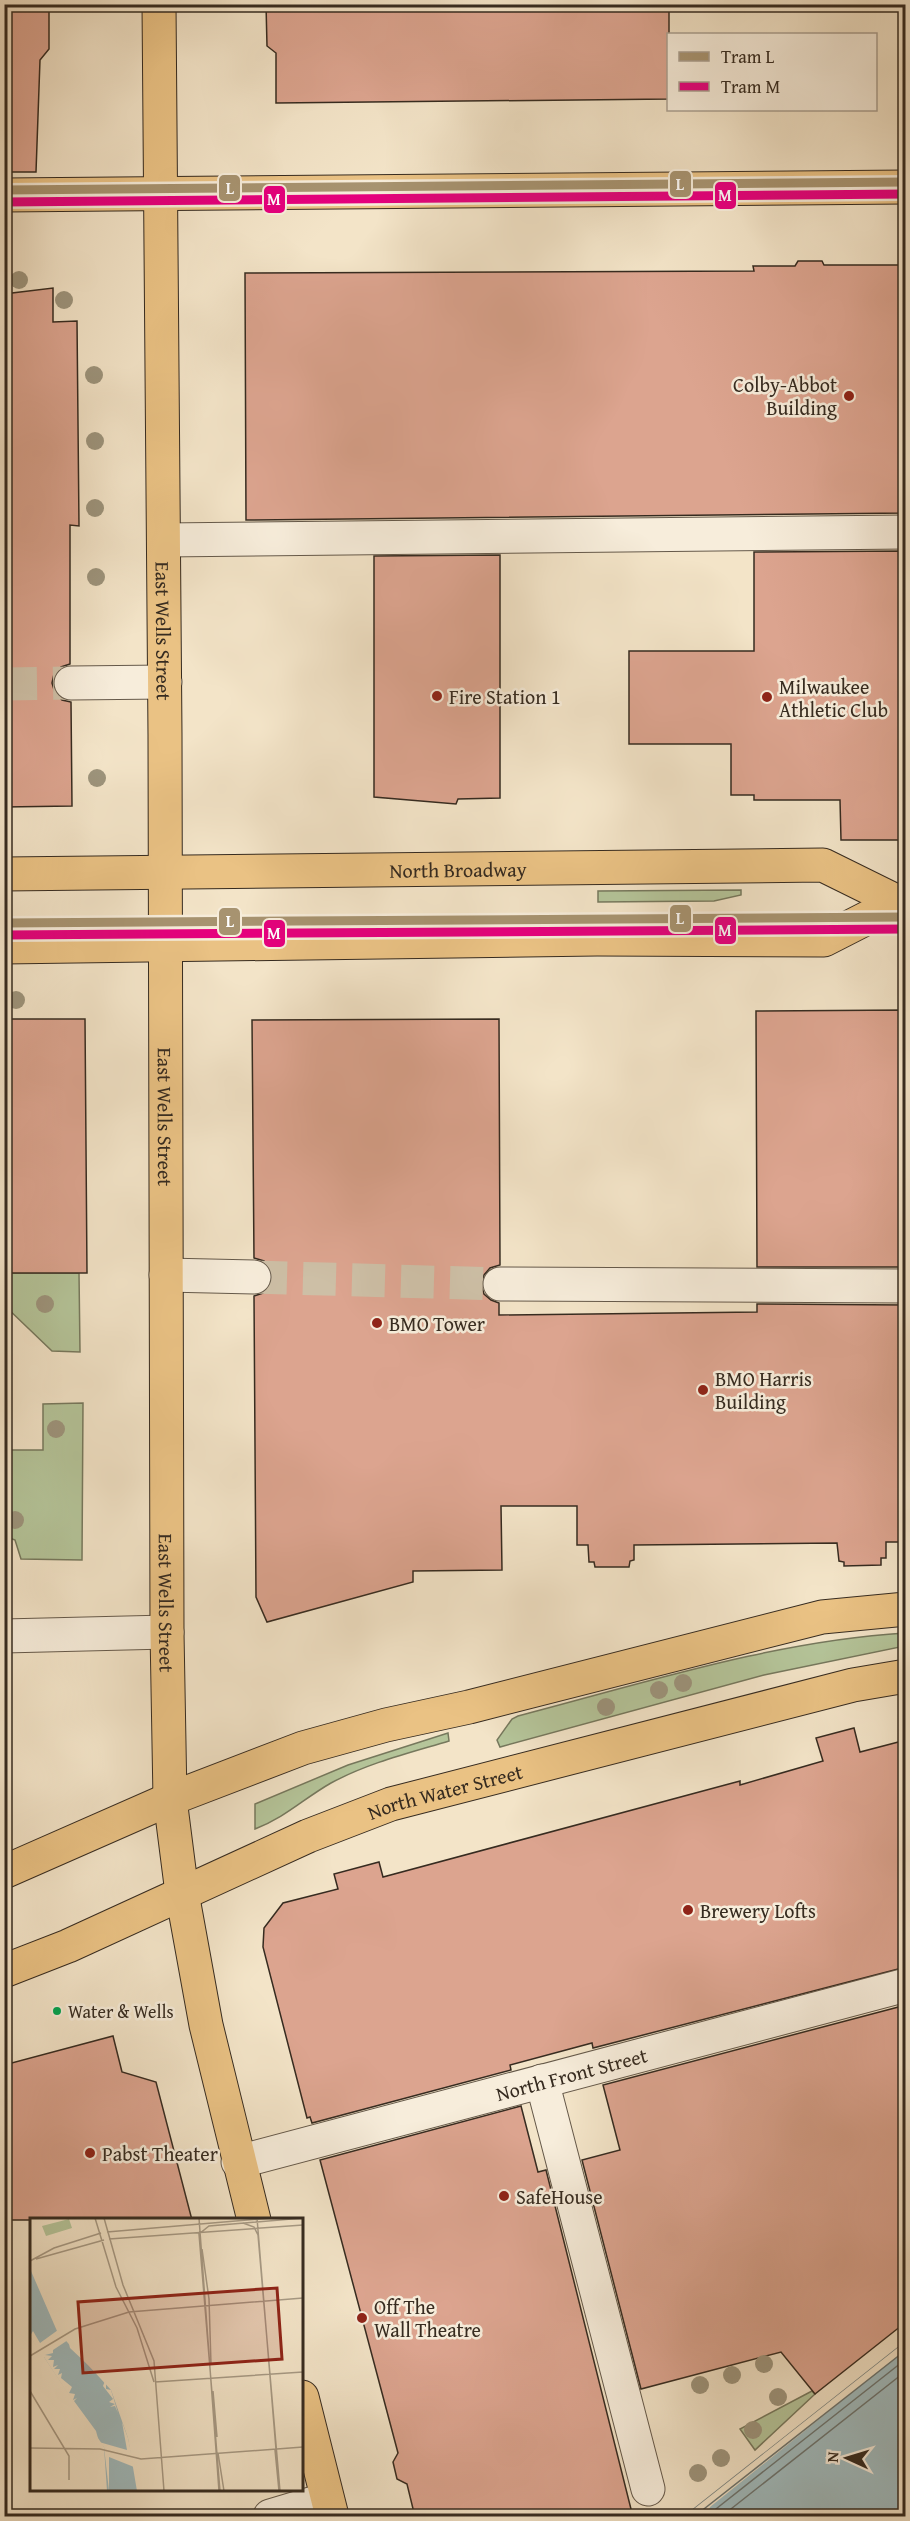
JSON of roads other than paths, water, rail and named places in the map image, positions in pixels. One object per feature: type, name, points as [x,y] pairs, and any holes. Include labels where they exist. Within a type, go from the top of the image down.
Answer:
[{"type":"main road","name":"East Wells Street","points":[[159,4],[166,872],[166,1632],[170,1799],[182,1893],[206,2025],[253,2218]]},
{"type":"main road","points":[[4,195],[906,187]]},
{"type":"main road","name":"North Broadway","points":[[4,874],[823,866],[904,904]]},
{"type":"main road","name":"North Broadway","points":[[4,947],[597,939],[824,940],[904,904]]},
{"type":"main road","points":[[4,1872],[252,1765],[386,1725],[469,1707],[822,1617],[906,1609]]},
{"type":"main road","name":"North Water Street","points":[[4,1971],[68,1946],[308,1836],[391,1804],[853,1684],[906,1676]]},
{"type":"main road","points":[[303,2401],[330,2508]]},
{"type":"street","points":[[164,540],[906,532]]},
{"type":"street","points":[[71,683],[165,682]]},
{"type":"street","points":[[166,1275],[254,1277]]},
{"type":"street","points":[[500,1284],[906,1286]]},
{"type":"street","points":[[4,1636],[166,1632]]},
{"type":"street","name":"North Front Street","points":[[238,2162],[906,1985]]},
{"type":"street","points":[[542,2081],[648,2489]]},
{"type":"street","points":[[270,2517],[330,2508]]},
{"type":"water","points":[[905,2342],[905,2516],[685,2516]]},
{"type":"tunnel","points":[[4,684],[71,683]]},
{"type":"tunnel","points":[[254,1277],[500,1284]]},
{"type":"tram line","name":"L","points":[[4,190],[906,182]]},
{"type":"tram line","name":"M","points":[[4,202],[906,194]]},
{"type":"tram line","name":"L","points":[[4,923],[906,917]]},
{"type":"tram line","name":"M","points":[[4,935],[906,929]]},
{"type":"place","name":"Colby-Abbot Building","points":[[849,396]]},
{"type":"place","name":"Fire Station 1","points":[[437,696]]},
{"type":"place","name":"Milwaukee Athletic Club","points":[[767,697]]},
{"type":"place","name":"BMO Tower","points":[[377,1323]]},
{"type":"place","name":"BMO Harris Building","points":[[703,1390]]},
{"type":"place","name":"Brewery Lofts","points":[[688,1910]]},
{"type":"place","name":"Water & Wells","points":[[57,2011]]},
{"type":"place","name":"Pabst Theater","points":[[90,2153]]},
{"type":"place","name":"SafeHouse","points":[[504,2196]]},
{"type":"place","name":"Off The Wall Theatre","points":[[362,2318]]}]
